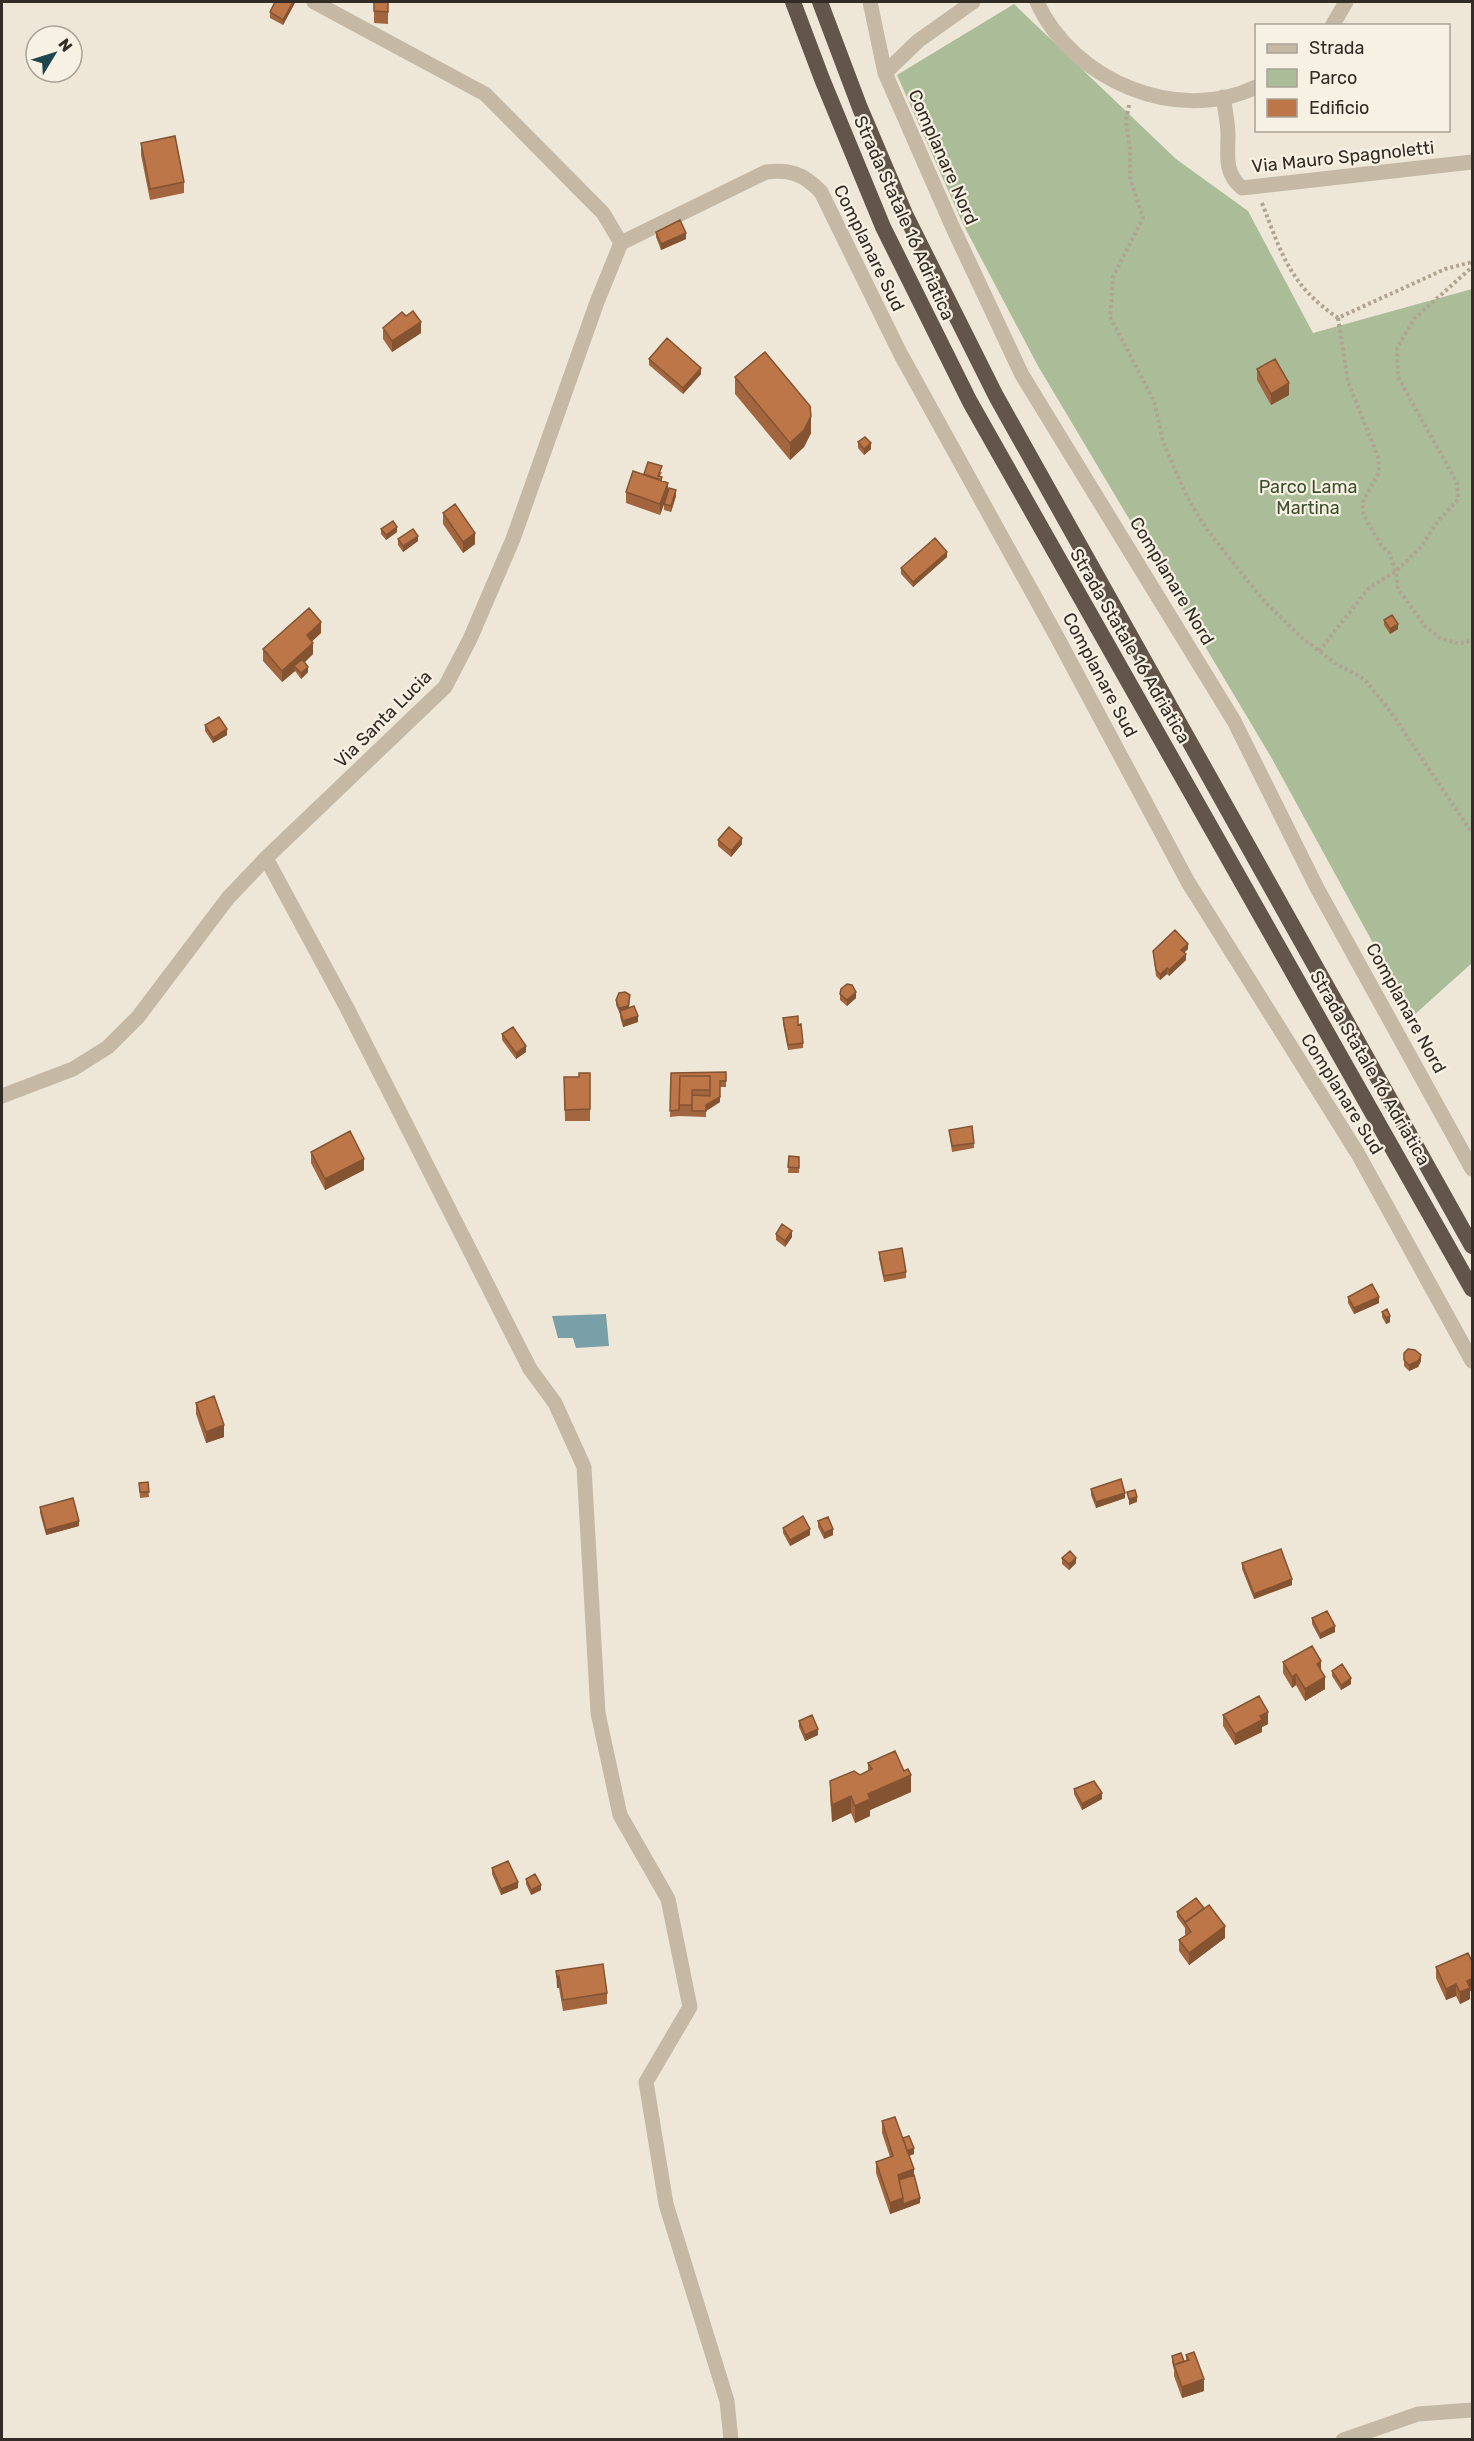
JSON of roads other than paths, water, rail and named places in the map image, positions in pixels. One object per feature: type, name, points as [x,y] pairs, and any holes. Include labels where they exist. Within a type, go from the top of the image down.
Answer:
[{"type":"highway","name":"Strada Statale 16 Adriatica","points":[[794,2],[822,79],[883,227],[970,402],[1473,1289]]},
{"type":"highway","name":"Strada Statale 16 Adriatica","points":[[820,2],[860,108],[905,214],[991,386],[1473,1246]]},
{"type":"street","points":[[314,2],[485,94],[603,213],[621,243]]},
{"type":"street","name":"Complanare Nord","points":[[870,2],[885,73],[953,228],[1022,375],[1234,721],[1317,888],[1473,1169]]},
{"type":"street","points":[[885,73],[918,41],[974,2]]},
{"type":"street","points":[[1037,2],[1055,32],[1077,56],[1103,75],[1131,89],[1161,97],[1192,100],[1223,97],[1255,88]]},
{"type":"street","points":[[1333,24],[1346,2]]},
{"type":"street","name":"Via Mauro Spagnoletti","points":[[1223,97],[1228,133],[1226,159],[1230,174],[1242,188],[1473,162]]},
{"type":"street","name":"Complanare Sud","points":[[621,243],[766,172],[783,170],[796,173],[811,181],[821,192],[900,353],[1057,637],[1188,882],[1358,1154],[1473,1361]]},
{"type":"street","name":"Via Santa Lucia","points":[[2,1096],[73,1069],[108,1047],[138,1017],[228,898],[266,858],[445,687],[470,639],[513,539],[597,302],[621,243]]},
{"type":"street","points":[[266,858],[347,1008],[530,1369],[555,1403],[584,1467],[598,1713],[620,1815],[668,1899],[690,2007],[646,2082],[666,2204],[727,2400],[731,2439]]},
{"type":"street","points":[[1344,2439],[1418,2414],[1473,2410]]},
{"type":"water","points":[[606,1314],[609,1346],[576,1348],[573,1338],[558,1338],[552,1316]]},
{"type":"park label","name":"Parco Lama Martina","points":[[1308,497]]}]
